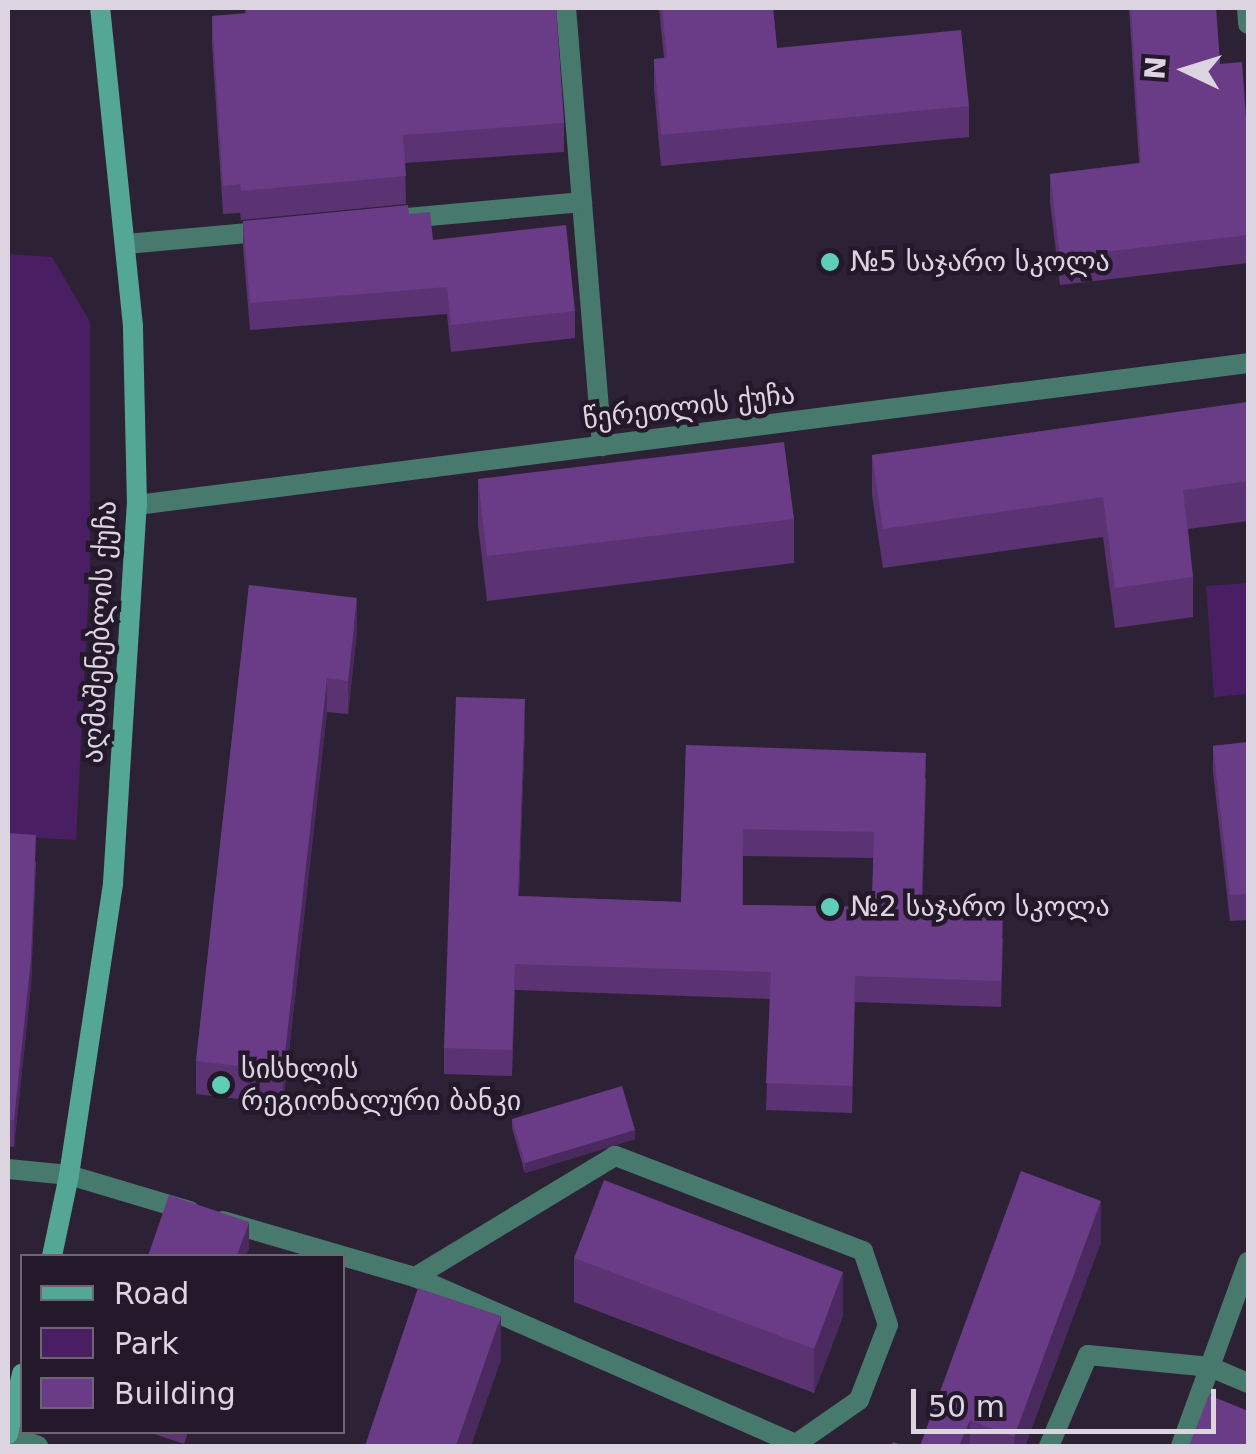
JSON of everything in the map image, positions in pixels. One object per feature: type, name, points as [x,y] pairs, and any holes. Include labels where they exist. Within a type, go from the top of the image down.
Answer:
[{"type":"main road","name":"აღმაშენებლის ქუჩა","points":[[52,1254],[69,1176],[113,883],[136,504],[133,326],[100,8]]},
{"type":"main road","points":[[8,1434],[20,1383]]},
{"type":"street","points":[[566,8],[602,446]]},
{"type":"street","points":[[1247,8],[1248,24]]},
{"type":"street","points":[[384,220],[582,202]]},
{"type":"street","points":[[126,244],[284,230]]},
{"type":"street","name":"წერეთლის ქუჩა","points":[[136,504],[1248,363]]},
{"type":"street","points":[[345,1257],[415,1277],[796,1444],[858,1400],[888,1325],[863,1251],[615,1156],[415,1277]]},
{"type":"street","points":[[8,1169],[69,1176],[336,1254]]},
{"type":"street","points":[[1181,1446],[1248,1262]]},
{"type":"street","points":[[1049,1446],[1088,1355],[1210,1367],[1248,1382]]},
{"type":"street","points":[[8,1434],[38,1446]]},
{"type":"green space","points":[[8,254],[52,257],[90,322],[90,564],[76,840],[8,836]]},
{"type":"green space","points":[[1248,583],[1248,694],[1214,697],[1206,586]]},
{"type":"building","points":[[247,8],[556,8],[564,123],[403,135],[406,176],[241,191],[240,184],[223,186],[212,16],[247,13]]},
{"type":"building","points":[[662,8],[773,8],[777,48],[961,30],[969,106],[661,135],[654,59],[667,58]]},
{"type":"building","points":[[1131,8],[1216,8],[1220,64],[1242,62],[1248,117],[1248,235],[1060,257],[1050,174],[1141,163]]},
{"type":"building","points":[[408,205],[409,214],[430,212],[433,240],[566,225],[575,311],[451,325],[447,287],[250,303],[243,221]]},
{"type":"building","points":[[1248,402],[1248,481],[1183,490],[1193,577],[1115,588],[1103,497],[883,529],[872,455]]},
{"type":"building","points":[[784,442],[794,519],[487,556],[478,479]]},
{"type":"building","points":[[249,585],[357,598],[348,681],[327,678],[283,1071],[196,1061]]},
{"type":"building","points":[[456,697],[525,699],[518,896],[681,902],[686,745],[926,753],[921,909],[1003,912],[1001,981],[855,976],[852,1086],[766,1083],[771,972],[515,964],[512,1050],[444,1048]],"holes":[[[743,829],[874,832],[872,907],[742,905]]]},
{"type":"building","points":[[1248,742],[1248,894],[1230,895],[1213,746]]},
{"type":"building","points":[[8,833],[36,835],[31,959],[14,1120],[8,1120]]},
{"type":"building","points":[[622,1086],[635,1130],[525,1163],[512,1119]]},
{"type":"building","points":[[1021,1171],[1101,1201],[1014,1437],[970,1420],[959,1446],[920,1446]]},
{"type":"building","points":[[604,1180],[843,1272],[814,1349],[574,1258]]},
{"type":"building","points":[[169,1195],[249,1222],[238,1254],[149,1254]]},
{"type":"building","points":[[418,1288],[501,1316],[456,1446],[365,1446]]},
{"type":"building","points":[[1209,1395],[1248,1411],[1248,1446],[1189,1446]]},
{"type":"place","name":"№5 საჯარო სკოლა","points":[[830,262]]},
{"type":"place","name":"№2 საჯარო სკოლა","points":[[830,907]]},
{"type":"place","name":"სისხლის რეგიონალური ბანკი","points":[[221,1085]]}]
